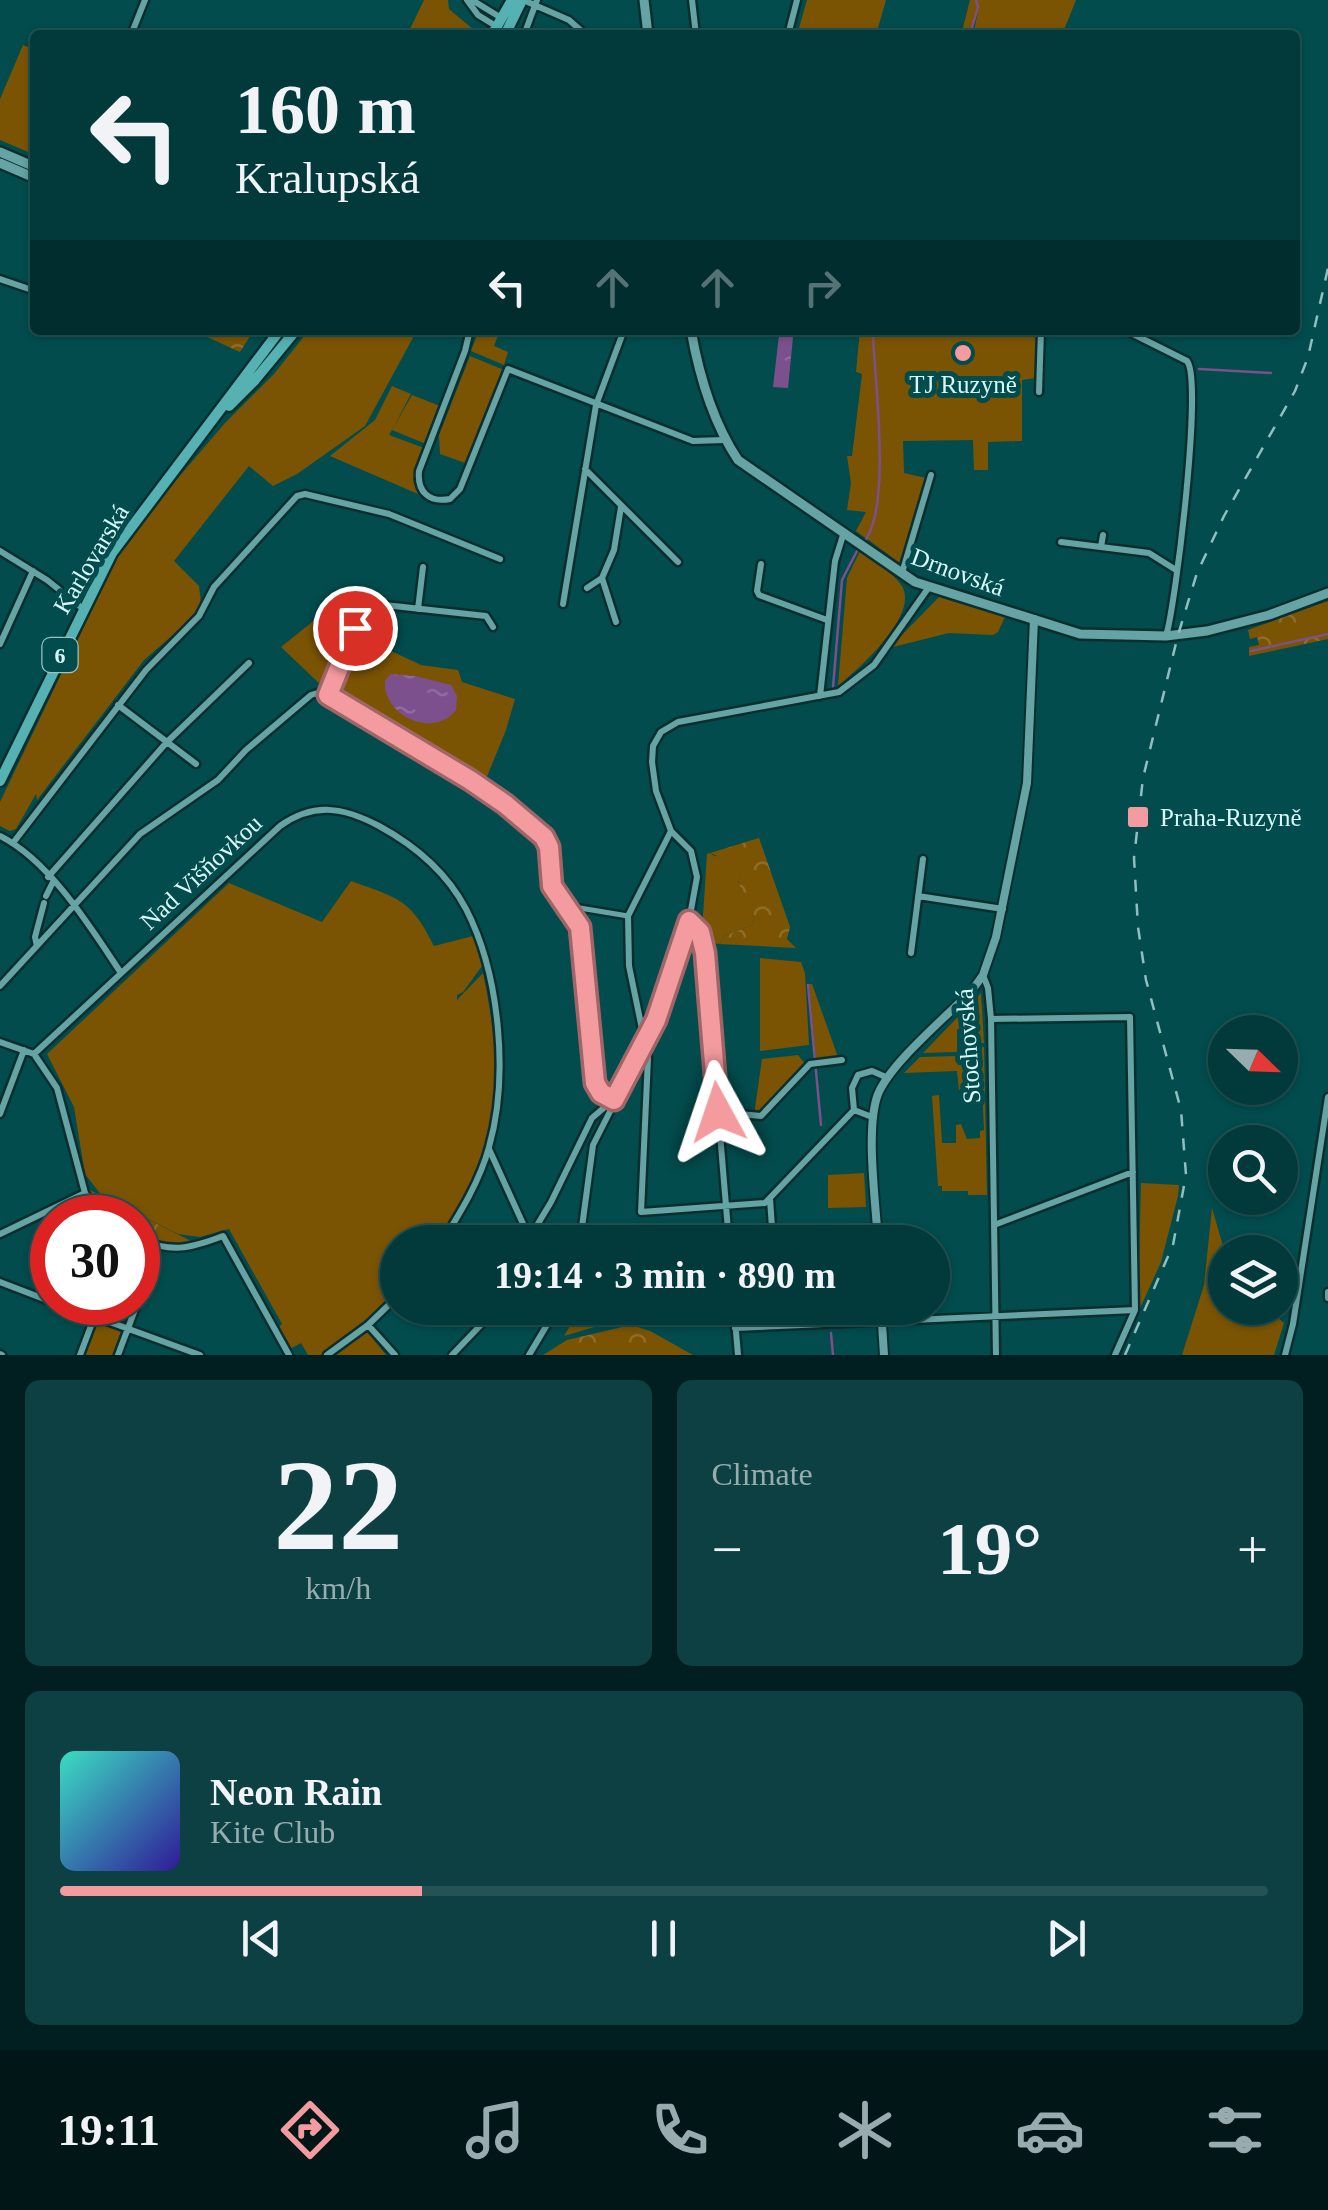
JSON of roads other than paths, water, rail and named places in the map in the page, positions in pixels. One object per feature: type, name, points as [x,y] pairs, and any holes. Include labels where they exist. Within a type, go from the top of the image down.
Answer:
[{"type":"main road","points":[[501,29],[512,0]]},
{"type":"main road","points":[[501,29],[522,0]]},
{"type":"main road","points":[[644,0],[647,30]]},
{"type":"main road","points":[[0,152],[30,165]]},
{"type":"main road","points":[[0,163],[30,176]]},
{"type":"main road","name":"Karlovarská","points":[[0,781],[82,608],[126,532],[277,335]]},
{"type":"main road","name":"Karlovarská","points":[[210,423],[254,381],[292,335]]},
{"type":"main road","name":"Drnovská","points":[[693,335],[701,375],[724,440],[738,460],[902,574],[930,588],[1091,636],[1166,636],[1207,631],[1328,594]]},
{"type":"street","points":[[132,30],[145,0]]},
{"type":"street","points":[[470,0],[501,29]]},
{"type":"street","points":[[522,0],[536,2],[580,30]]},
{"type":"street","points":[[692,0],[695,30]]},
{"type":"street","points":[[789,30],[797,0]]},
{"type":"street","points":[[526,30],[536,2]]},
{"type":"street","points":[[0,279],[30,289]]},
{"type":"street","points":[[469,335],[419,471],[422,492],[432,499],[450,500],[460,489],[508,370],[693,442],[724,440]]},
{"type":"street","points":[[563,604],[596,405],[622,335]]},
{"type":"street","points":[[1039,392],[1041,335]]},
{"type":"street","points":[[1135,335],[1192,364],[1192,428],[1166,636]]},
{"type":"street","points":[[584,468],[678,562]]},
{"type":"street","points":[[902,574],[932,475]]},
{"type":"street","points":[[14,843],[146,670],[203,612],[214,587],[297,496],[305,494],[388,514],[500,559]]},
{"type":"street","points":[[587,588],[602,578],[614,550],[621,506]]},
{"type":"street","points":[[820,696],[835,561],[844,532]]},
{"type":"street","points":[[1101,547],[1103,535]]},
{"type":"street","points":[[1061,542],[1148,553],[1176,570]]},
{"type":"street","points":[[0,552],[82,608]]},
{"type":"street","points":[[762,564],[759,595],[827,620]]},
{"type":"street","points":[[418,609],[423,567]]},
{"type":"street","points":[[0,644],[3,630],[33,571]]},
{"type":"street","points":[[602,578],[616,622]]},
{"type":"street","points":[[582,1225],[593,1145],[656,1020],[689,921],[697,877],[691,851],[671,831],[656,791],[652,762],[661,732],[678,722],[839,692],[874,664],[930,588]]},
{"type":"street","points":[[328,695],[366,603],[486,616],[493,626]]},
{"type":"street","name":"Stochovská","points":[[996,1355],[991,1019],[983,974],[1002,909],[1030,766],[1034,620]]},
{"type":"street","points":[[36,946],[34,940],[51,879],[167,742],[249,663]]},
{"type":"street","points":[[0,986],[140,834],[218,780],[246,750],[311,694],[328,695],[470,780],[538,829],[549,847],[552,886],[580,927],[595,1083],[601,1093],[614,1100]]},
{"type":"street","points":[[118,706],[196,764]]},
{"type":"street","name":"Nad Višňovkou","points":[[34,1054],[280,826],[300,812],[352,814],[423,856],[447,880],[465,907],[484,956],[500,1064],[489,1149],[452,1225]]},
{"type":"street","points":[[671,831],[628,916],[629,966],[648,1058],[641,1212],[765,1203],[854,1110],[853,1084],[858,1074],[872,1071],[888,1078]]},
{"type":"street","points":[[0,836],[14,843],[76,904],[121,973]]},
{"type":"street","points":[[911,953],[923,859]]},
{"type":"street","points":[[918,896],[1002,909]]},
{"type":"street","points":[[570,912],[580,908],[628,916]]},
{"type":"street","points":[[689,921],[700,932],[705,953],[728,1225]]},
{"type":"street","points":[[877,1225],[872,1117],[878,1095],[888,1078],[983,974]]},
{"type":"street","points":[[991,1019],[1130,1017],[1135,1310],[1115,1355]]},
{"type":"street","points":[[0,1042],[34,1054],[57,1088],[86,1193],[0,1234]]},
{"type":"street","points":[[0,1114],[24,1050]]},
{"type":"street","points":[[718,1112],[760,1116],[810,1064],[842,1060]]},
{"type":"street","points":[[1285,1355],[1294,1324],[1328,1098]]},
{"type":"street","points":[[537,1225],[592,1118],[614,1100]]},
{"type":"street","points":[[854,1110],[872,1117]]},
{"type":"street","points":[[489,1149],[522,1225]]},
{"type":"street","points":[[994,1225],[1133,1172]]},
{"type":"street","points":[[1314,1187],[1324,1189]]},
{"type":"street","points":[[770,1198],[772,1225]]},
{"type":"street","points":[[160,1248],[188,1249],[223,1236],[290,1355]]},
{"type":"street","points":[[0,1282],[30,1293]]},
{"type":"street","points":[[950,1318],[1135,1310]]},
{"type":"street","points":[[327,1355],[380,1313]]},
{"type":"street","points":[[80,1355],[91,1325]]},
{"type":"street","points":[[117,1325],[200,1355]]},
{"type":"street","points":[[118,1355],[129,1325]]},
{"type":"street","points":[[368,1325],[394,1355]]},
{"type":"street","points":[[452,1355],[481,1325]]},
{"type":"street","points":[[529,1355],[547,1325]]},
{"type":"street","points":[[736,1325],[738,1355]]},
{"type":"street","points":[[736,1328],[804,1325]]},
{"type":"street","points":[[882,1325],[884,1355]]},
{"type":"water","points":[[779,335],[793,337],[788,388],[773,387]]},
{"type":"water","points":[[391,674],[451,685],[457,696],[456,710],[435,723],[423,723],[400,713],[386,693],[385,680]]},
{"type":"waterway","points":[[971,30],[978,7],[976,0]]},
{"type":"waterway","points":[[863,543],[872,527],[879,476],[874,335]]},
{"type":"waterway","points":[[1199,369],[1271,373]]},
{"type":"waterway","points":[[833,687],[842,580],[858,549]]},
{"type":"waterway","points":[[1251,651],[1328,634]]},
{"type":"waterway","points":[[808,985],[821,1125]]},
{"type":"waterway","points":[[831,1333],[833,1355]]},
{"type":"railway","points":[[1125,1355],[1173,1245],[1186,1175],[1181,1110],[1146,980],[1138,927],[1134,858],[1143,778],[1197,573],[1224,516],[1295,391],[1308,357],[1328,268]]},
{"type":"place","name":"TJ Ruzyně","points":[[963,353]]},
{"type":"place","name":"Praha-Ruzyně","points":[[1138,817]]}]
